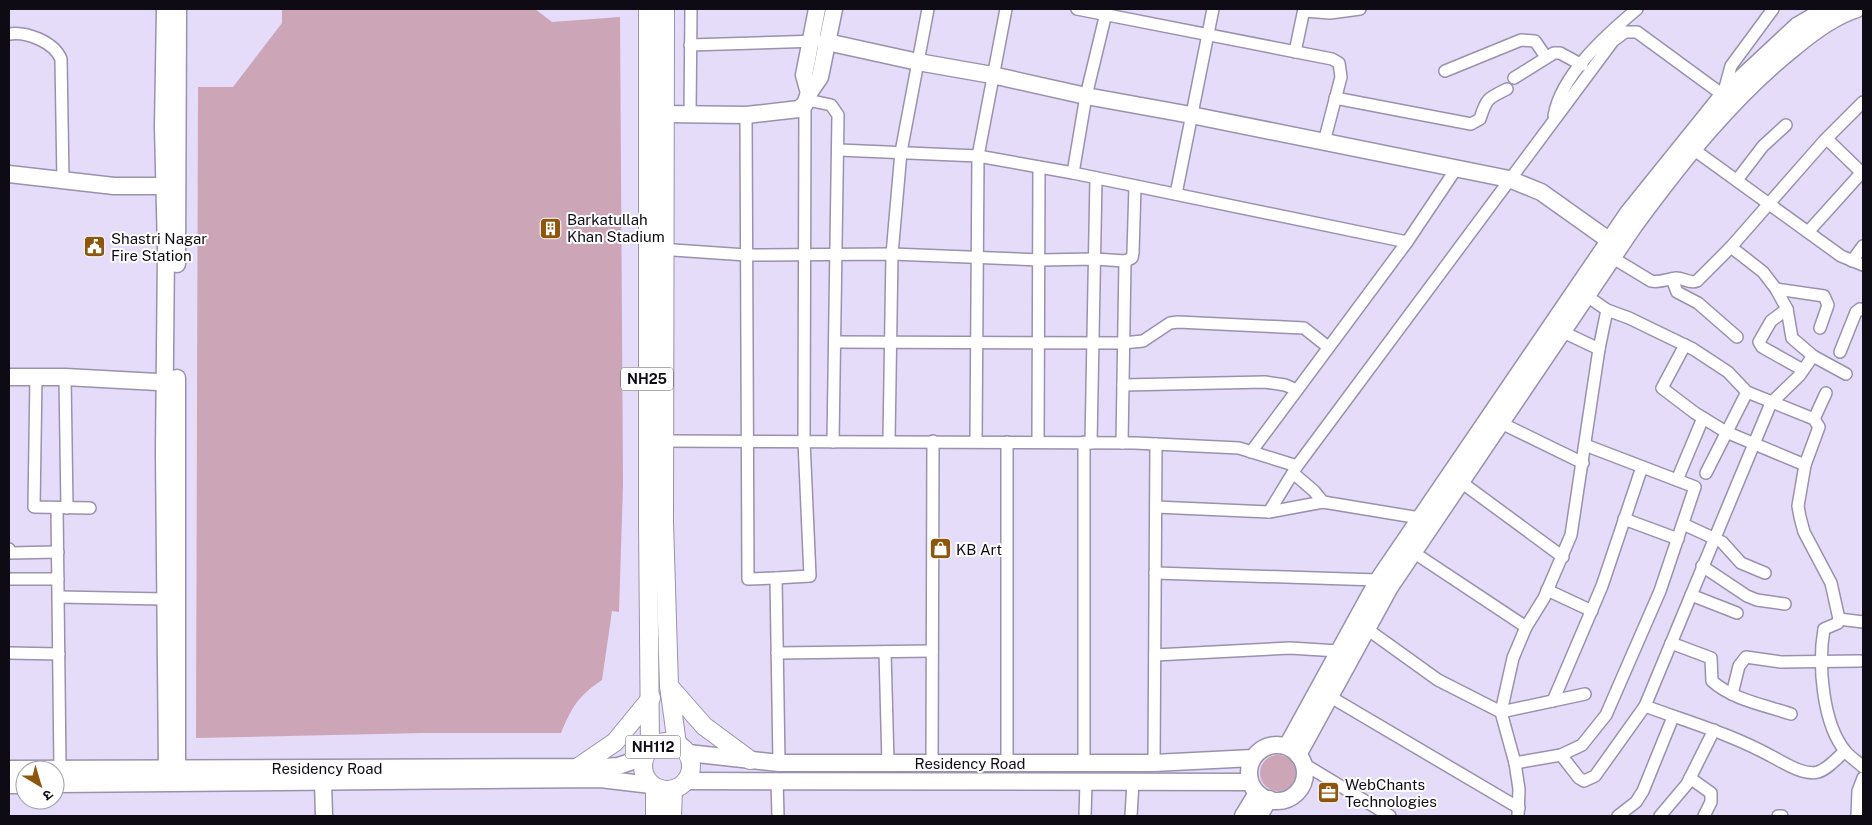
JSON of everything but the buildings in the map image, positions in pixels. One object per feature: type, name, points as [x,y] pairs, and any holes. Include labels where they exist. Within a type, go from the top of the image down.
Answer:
[{"type":"main road","points":[[165,9],[170,186],[172,383],[172,769]]},
{"type":"main road","points":[[170,186],[178,9]]},
{"type":"main road","name":"NH25","points":[[648,9],[664,441],[668,686],[682,748]]},
{"type":"main road","name":"NH25","points":[[647,753],[651,698],[648,521],[656,250],[664,114],[665,9]]},
{"type":"main road","points":[[807,99],[804,75],[817,9]]},
{"type":"main road","points":[[664,114],[746,114],[792,111],[807,99],[820,78],[834,9]]},
{"type":"main road","points":[[1259,791],[1288,798],[1296,793],[1305,777],[1296,755],[1338,651],[1378,580],[1628,213],[1723,95],[1797,26],[1826,9]]},
{"type":"main road","points":[[1296,755],[1390,587],[1613,258],[1693,149],[1770,67],[1813,32],[1857,9]]},
{"type":"main road","points":[[827,42],[1086,96],[1192,115],[1509,179],[1542,192],[1610,242]]},
{"type":"main road","points":[[9,174],[114,186],[170,186]]},
{"type":"main road","points":[[9,377],[65,377],[172,383]]},
{"type":"main road","points":[[172,383],[164,599],[172,769]]},
{"type":"main road","points":[[668,686],[704,726],[750,760]]},
{"type":"main road","points":[[577,768],[615,742],[651,698]]},
{"type":"main road","name":"NH112","points":[[653,786],[643,769],[647,753],[663,742],[682,748],[691,767],[680,785]]},
{"type":"main road","points":[[1259,816],[1259,791],[1249,773],[1254,758],[1268,746],[1296,755]]},
{"type":"main road","name":"Residency Road","points":[[682,748],[779,763],[1084,763],[1254,758]]},
{"type":"main road","name":"Residency Road","points":[[65,777],[172,769],[577,768],[618,766],[647,753]]},
{"type":"main road","name":"Residency Road","points":[[65,777],[323,782],[600,779],[653,786]]},
{"type":"main road","name":"Residency Road","points":[[680,785],[777,781],[974,780],[1086,783],[1133,782],[1259,791]]},
{"type":"main road","points":[[323,782],[324,816]]},
{"type":"main road","points":[[655,816],[653,786],[662,790],[680,785],[672,816]]},
{"type":"main road","points":[[1242,816],[1259,791]]},
{"type":"street","points":[[690,114],[691,9]]},
{"type":"street","points":[[889,440],[892,254],[901,152],[928,9]]},
{"type":"street","points":[[976,441],[978,156],[1006,9]]},
{"type":"street","points":[[1077,9],[1106,12],[1332,59],[1339,64],[1340,77],[1324,142]]},
{"type":"street","points":[[1176,194],[1213,9]]},
{"type":"street","points":[[1295,52],[1304,10],[1330,13],[1360,9]]},
{"type":"street","points":[[1553,120],[1558,99],[1582,65],[1598,44],[1637,9]]},
{"type":"street","points":[[1269,512],[1295,470],[1613,41],[1625,32],[1632,31],[1646,37],[1723,95],[1731,66],[1773,9]]},
{"type":"street","points":[[1073,173],[1086,96],[1106,12]]},
{"type":"street","points":[[9,34],[19,34],[42,41],[58,52],[61,59],[63,181]]},
{"type":"street","points":[[1445,71],[1521,40],[1534,41],[1546,57]]},
{"type":"street","points":[[690,45],[827,42]]},
{"type":"street","points":[[1514,78],[1546,57],[1560,53],[1582,65]]},
{"type":"street","points":[[1335,98],[1471,124],[1480,119],[1487,100],[1508,89]]},
{"type":"street","points":[[746,114],[748,579],[810,576],[804,441],[807,99],[831,105],[838,115],[832,442]]},
{"type":"street","points":[[1613,258],[1651,281],[1672,279],[1697,281],[1731,247],[1827,139],[1863,102]]},
{"type":"street","points":[[1737,180],[1763,146],[1786,125]]},
{"type":"street","points":[[1808,232],[1863,172],[1827,139]]},
{"type":"street","points":[[1693,149],[1808,232],[1858,263],[1863,246]]},
{"type":"street","points":[[838,150],[978,156],[1073,173],[1407,242]]},
{"type":"street","points":[[1038,442],[1039,168]]},
{"type":"street","points":[[1251,452],[1407,242],[1456,169]]},
{"type":"street","points":[[1084,763],[1087,442],[1095,259],[1096,178]]},
{"type":"street","points":[[656,250],[746,254],[835,256],[892,254],[977,259],[1095,259],[1125,261],[1132,258],[1133,253],[1134,186]]},
{"type":"street","points":[[1731,247],[1762,272],[1776,290],[1787,308],[1792,338],[1813,356],[1846,374]]},
{"type":"street","points":[[1122,443],[1125,261]]},
{"type":"street","points":[[1672,279],[1677,292],[1698,303],[1737,337]]},
{"type":"street","points":[[1776,290],[1824,296],[1828,305],[1820,328]]},
{"type":"street","points":[[1587,296],[1607,310],[1629,318],[1685,345],[1728,372],[1747,392],[1814,419],[1820,427],[1805,464],[1798,506],[1804,532],[1831,583],[1840,619]]},
{"type":"street","points":[[1787,308],[1771,321],[1759,342],[1762,347],[1803,370]]},
{"type":"street","points":[[1840,352],[1856,312],[1860,309],[1863,310]]},
{"type":"street","points":[[1519,812],[1519,789],[1515,763],[1501,712],[1508,672],[1526,626],[1548,590],[1571,535],[1599,349],[1607,310]]},
{"type":"street","points":[[835,342],[1143,341],[1170,323],[1178,322],[1304,328],[1328,347]]},
{"type":"street","points":[[1563,332],[1599,349]]},
{"type":"street","points":[[1685,345],[1662,388],[1726,432],[1805,464]]},
{"type":"street","points":[[1561,755],[1579,778],[1584,781],[1594,776],[1645,706],[1771,403],[1803,370],[1813,356]]},
{"type":"street","points":[[36,377],[34,507],[90,508]]},
{"type":"street","points":[[58,760],[58,552],[62,508],[65,377]]},
{"type":"street","points":[[1123,385],[1265,382],[1285,385],[1297,390]]},
{"type":"street","points":[[1706,473],[1747,392]]},
{"type":"street","points":[[1814,419],[1826,393]]},
{"type":"street","points":[[1677,480],[1703,418]]},
{"type":"street","points":[[1502,423],[1583,463]]},
{"type":"street","points":[[664,441],[832,442],[889,440],[1087,442],[1239,448],[1295,470],[1323,502]]},
{"type":"street","points":[[932,763],[933,441]]},
{"type":"street","points":[[1007,442],[1007,763]]},
{"type":"street","points":[[1154,762],[1156,444]]},
{"type":"street","points":[[1515,763],[1561,755],[1582,745],[1606,715],[1660,591],[1695,487],[1585,446]]},
{"type":"street","points":[[1553,701],[1592,611],[1642,467]]},
{"type":"street","points":[[1461,482],[1563,556]]},
{"type":"street","points":[[1156,507],[1269,512],[1323,502],[1420,518]]},
{"type":"street","points":[[1624,519],[1678,539]]},
{"type":"street","points":[[1683,524],[1726,545],[1740,563],[1765,573]]},
{"type":"street","points":[[9,549],[9,553],[58,552]]},
{"type":"street","points":[[1413,552],[1526,626]]},
{"type":"street","points":[[1702,566],[1747,596],[1756,600],[1785,604]]},
{"type":"street","points":[[1156,573],[1378,580]]},
{"type":"street","points":[[776,578],[779,763]]},
{"type":"street","points":[[9,579],[58,579]]},
{"type":"street","points":[[1548,590],[1592,611]]},
{"type":"street","points":[[1690,595],[1737,613]]},
{"type":"street","points":[[59,597],[164,599]]},
{"type":"street","points":[[1840,619],[1863,622]]},
{"type":"street","points":[[1840,619],[1835,625],[1824,629],[1822,660],[1825,704],[1845,751],[1863,767]]},
{"type":"street","points":[[1367,629],[1438,680],[1501,712],[1585,694]]},
{"type":"street","points":[[1670,643],[1711,658],[1712,681],[1732,694],[1791,714]]},
{"type":"street","points":[[1155,655],[1290,648],[1338,651]]},
{"type":"street","points":[[777,653],[932,651]]},
{"type":"street","points":[[885,652],[888,763]]},
{"type":"street","points":[[9,653],[59,654]]},
{"type":"street","points":[[1732,694],[1739,666],[1746,657],[1781,662],[1860,661]]},
{"type":"street","points":[[1329,696],[1519,812]]},
{"type":"street","points":[[1645,706],[1714,730],[1808,772],[1817,772],[1826,768],[1845,751]]},
{"type":"street","points":[[1618,816],[1636,802],[1644,791],[1673,716]]},
{"type":"street","points":[[1660,816],[1678,797],[1690,778],[1714,730]]},
{"type":"street","points":[[1296,755],[1390,816]]},
{"type":"street","points":[[1690,778],[1711,793],[1711,802],[1704,816]]},
{"type":"street","points":[[1857,816],[1858,791],[1863,778]]},
{"type":"street","points":[[777,781],[778,816]]},
{"type":"street","points":[[1132,816],[1133,782]]},
{"type":"street","points":[[1085,816],[1086,783]]},
{"type":"shaded area","points":[[282,9],[535,9],[552,22],[620,17],[623,485],[619,612],[612,611],[602,680],[581,697],[561,733],[424,733],[196,738],[198,87],[233,87],[282,23]]},
{"type":"shaded area","points":[[1278,755],[1290,761],[1296,773],[1290,785],[1278,791],[1266,785],[1260,773],[1266,761]]},
{"type":"place","name":"Barkatullah Khan Stadium","points":[[551,228]]},
{"type":"place","name":"Shastri Nagar Fire Station","points":[[95,247]]},
{"type":"place","name":"KB Art","points":[[940,549]]},
{"type":"place","name":"WebChants Technologies","points":[[1329,793]]}]
